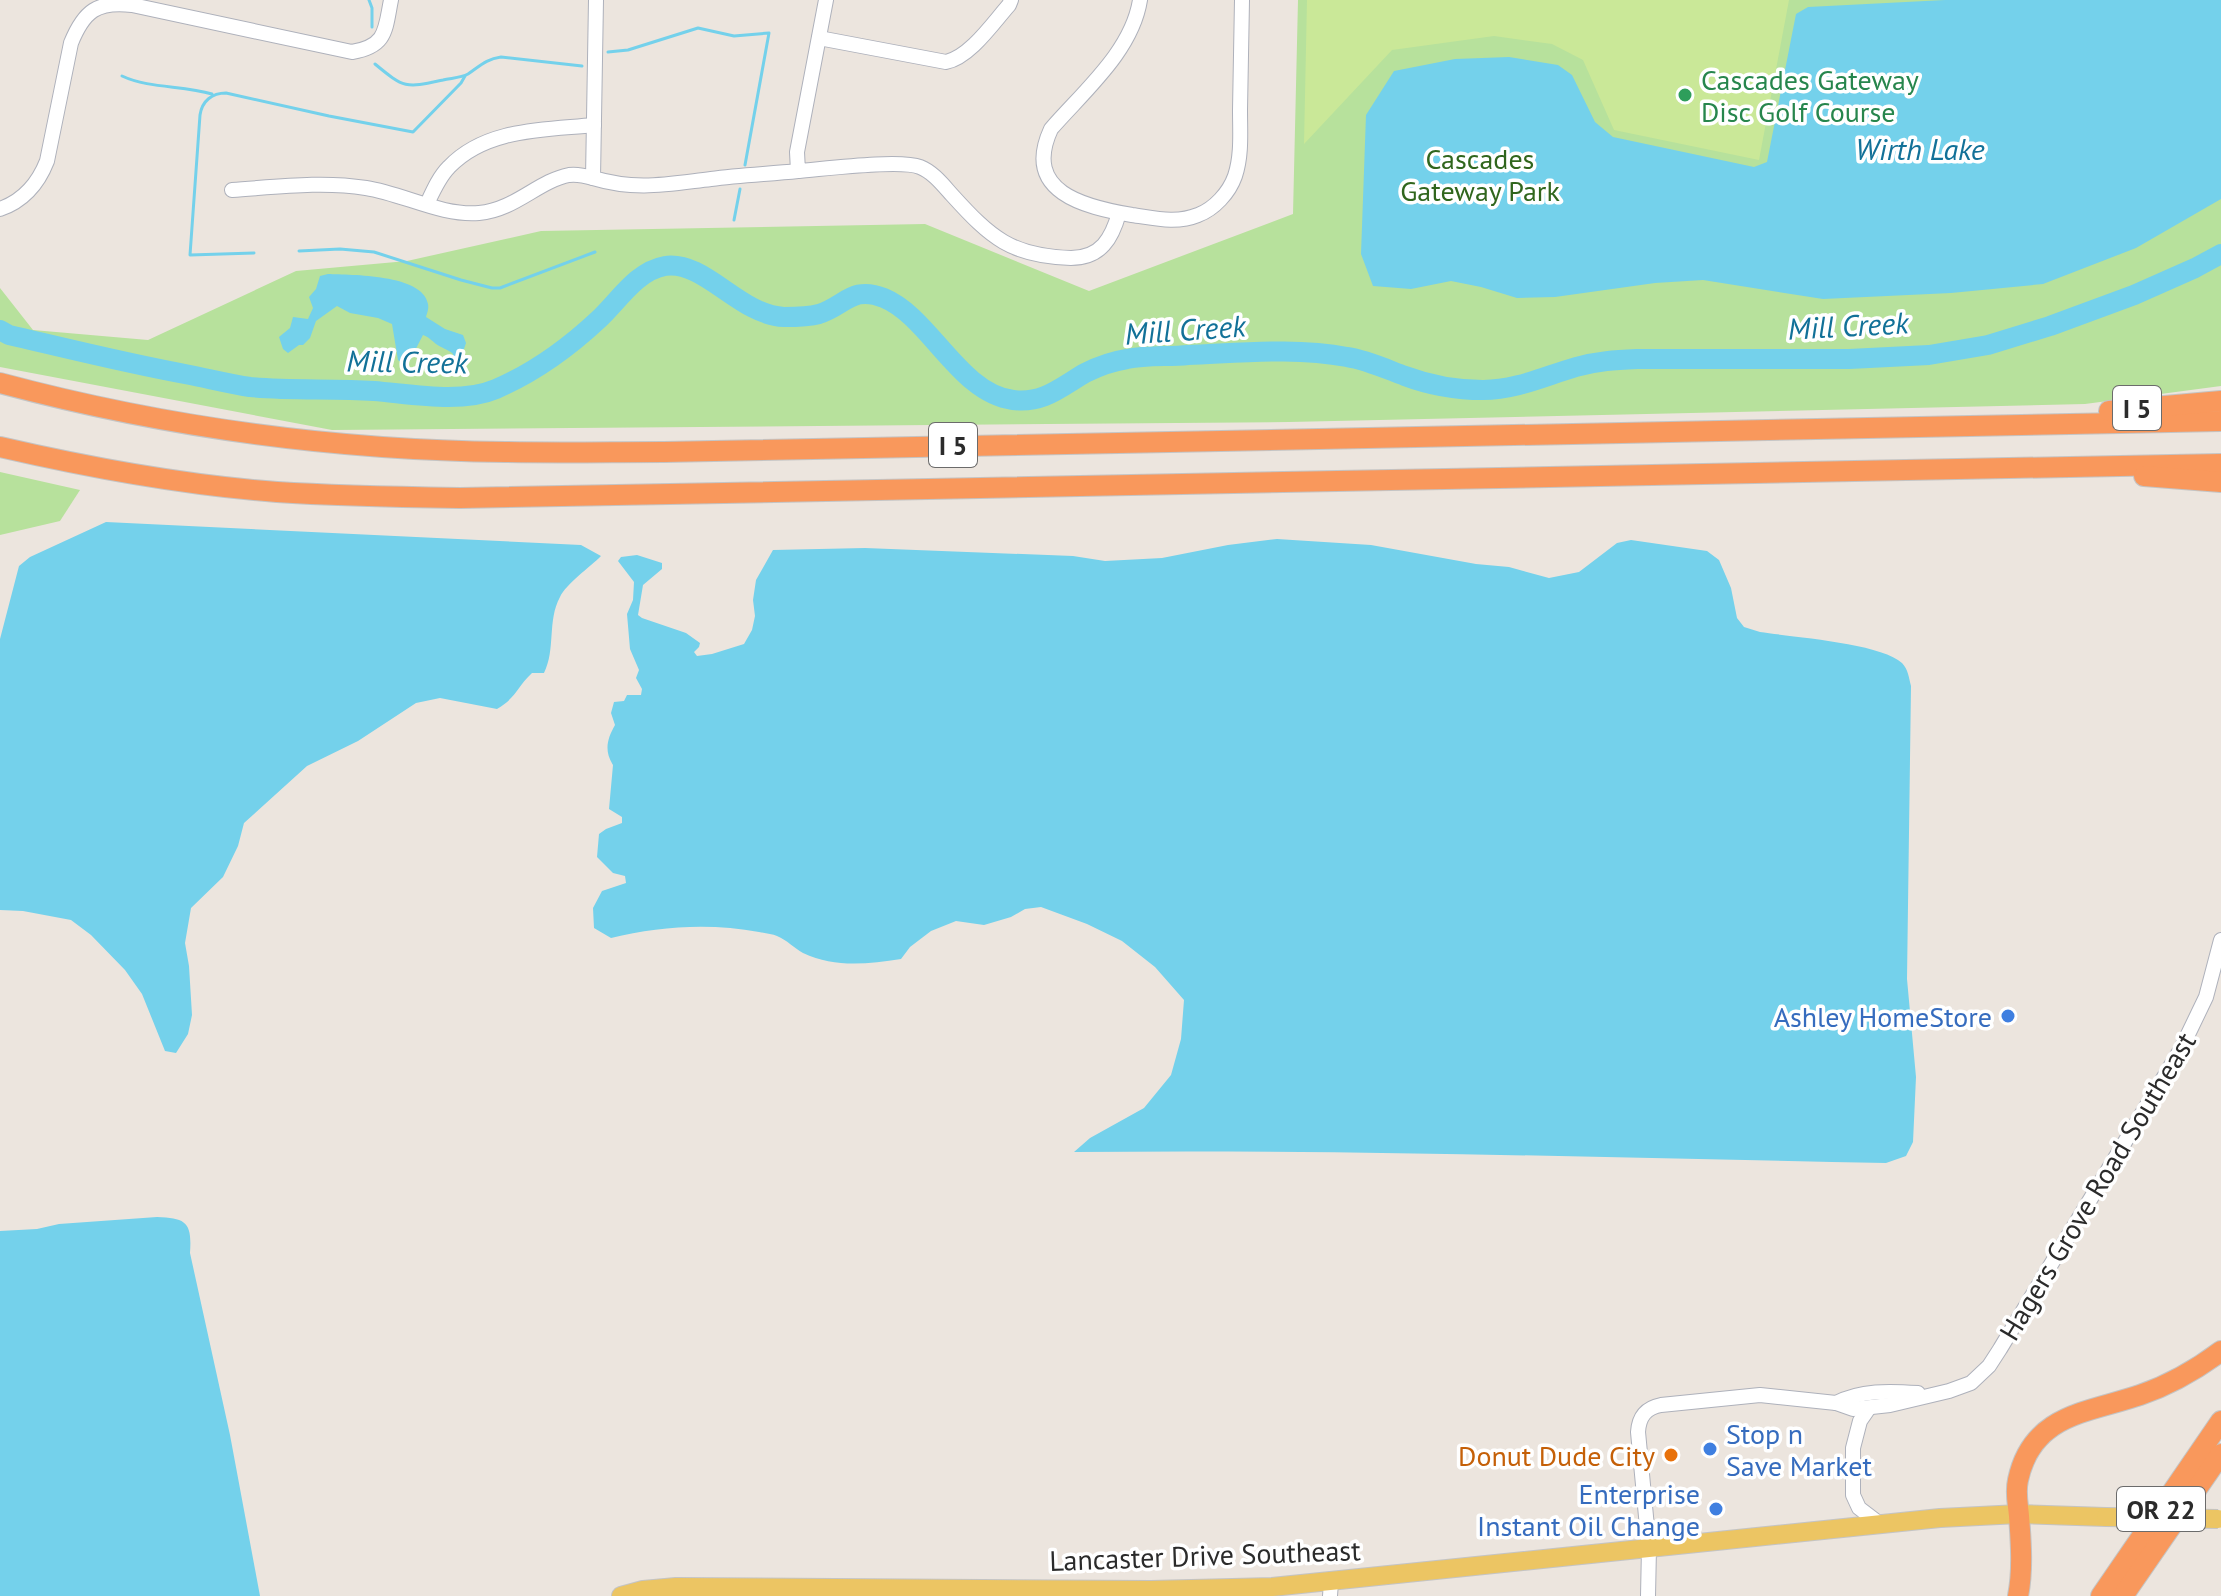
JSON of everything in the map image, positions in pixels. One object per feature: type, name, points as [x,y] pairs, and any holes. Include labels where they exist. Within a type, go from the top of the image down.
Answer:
[{"type":"highway","name":"I 5","points":[[0,383],[122,411],[274,436],[382,446],[506,452],[664,452],[2221,421]]},
{"type":"highway","name":"I 5","points":[[2055,424],[2112,410],[2221,401]]},
{"type":"highway","name":"I 5","points":[[0,447],[110,471],[204,484],[275,492],[404,497],[881,491],[2221,464]]},
{"type":"highway","points":[[2068,467],[2164,479],[2221,482]]},
{"type":"highway","points":[[2018,1596],[2021,1584],[2019,1514],[2015,1492],[2023,1461],[2032,1445],[2047,1429],[2064,1418],[2142,1394],[2182,1376],[2221,1351]]},
{"type":"highway","name":"OR 22","points":[[2101,1596],[2221,1421]]},
{"type":"highway","name":"OR 22","points":[[2123,1596],[2221,1454]]},
{"type":"main road","name":"Lancaster Drive Southeast","points":[[621,1596],[653,1588],[687,1587],[1150,1593],[1264,1587],[1330,1589],[1649,1548],[1880,1524],[2019,1514],[2219,1519]]},
{"type":"street","points":[[0,209],[12,205],[23,196],[43,172],[71,43],[78,26],[95,8],[107,4],[132,5],[352,52],[372,47],[379,41],[385,30],[391,0]]},
{"type":"street","points":[[593,178],[596,0]]},
{"type":"street","points":[[798,171],[797,152],[826,0]]},
{"type":"street","points":[[819,38],[946,62],[966,52],[1011,0]]},
{"type":"street","points":[[1140,0],[1132,30],[1122,47],[1051,129],[1044,144],[1043,157],[1051,183],[1078,202],[1119,213],[1170,220],[1208,211],[1227,191],[1234,178],[1239,161],[1242,0]]},
{"type":"street","points":[[427,204],[447,168],[473,148],[511,134],[594,125]]},
{"type":"street","points":[[232,190],[346,185],[390,193],[452,211],[482,212],[516,202],[569,176],[629,186],[673,185],[711,179],[899,164],[919,166],[943,185],[990,235],[1007,245],[1026,252],[1077,258],[1091,255],[1103,247],[1119,213]]},
{"type":"street","name":"Hagers Grove Road Southeast","points":[[1649,1548],[1638,1432],[1640,1420],[1648,1409],[1760,1395],[1836,1403],[1853,1409],[1869,1408],[1949,1391],[1971,1383],[1989,1366],[2181,1049],[2206,997],[2221,940]]},
{"type":"street","name":"Hagers Grove Road Southeast","points":[[1836,1403],[1852,1395],[1891,1391],[1930,1394]]},
{"type":"street","points":[[1869,1408],[1860,1421],[1853,1448],[1853,1495],[1859,1508],[1880,1524]]},
{"type":"street","points":[[1648,1596],[1649,1548]]},
{"type":"green space","name":"Cascades Gateway Park","points":[[1298,0],[2221,0],[2221,386],[2085,404],[1289,422],[332,430],[0,367],[0,288],[33,330],[148,340],[296,271],[407,261],[541,231],[925,224],[1089,291],[1293,214]]},
{"type":"green space","name":"Cascades Gateway Disc Golf Course","points":[[1307,0],[1789,0],[1759,160],[1614,130],[1583,60],[1552,44],[1494,36],[1392,50],[1304,144]]},
{"type":"green space","points":[[0,472],[80,490],[60,521],[0,535]]},
{"type":"water","name":"Wirth Lake","points":[[1945,0],[2221,0],[2221,199],[2136,248],[2043,284],[1951,293],[1823,299],[1703,280],[1655,283],[1555,297],[1517,298],[1451,281],[1411,289],[1373,286],[1361,254],[1366,115],[1394,71],[1455,59],[1509,57],[1558,65],[1572,75],[1595,122],[1613,137],[1754,167],[1767,162],[1796,14],[1808,7]]},
{"type":"water","points":[[320,276],[385,278],[414,287],[423,294],[428,304],[426,317],[445,329],[463,335],[466,343],[460,361],[454,362],[453,354],[423,335],[409,362],[404,365],[398,360],[392,324],[350,313],[337,306],[316,321],[310,338],[303,345],[288,353],[279,337],[290,328],[293,317],[308,319],[313,308],[309,297],[316,289]]},
{"type":"water","points":[[106,522],[581,545],[601,556],[560,597],[544,673],[532,673],[504,705],[497,709],[440,698],[416,703],[358,741],[307,766],[244,823],[238,846],[223,877],[191,908],[185,943],[192,1015],[188,1034],[176,1053],[165,1051],[142,994],[125,970],[91,935],[71,920],[0,910],[0,639],[19,566],[30,557]]},
{"type":"water","points":[[1277,539],[1371,545],[1509,567],[1549,578],[1579,572],[1617,543],[1631,540],[1707,551],[1719,560],[1731,588],[1737,618],[1744,627],[1875,650],[1902,663],[1911,686],[1907,979],[1916,1077],[1913,1142],[1906,1156],[1886,1163],[1379,1153],[1074,1152],[1090,1138],[1144,1108],[1171,1075],[1181,1039],[1184,1000],[1155,967],[1122,941],[1087,924],[1041,907],[1025,909],[984,925],[956,921],[931,931],[910,947],[901,959],[851,964],[815,958],[777,936],[741,929],[685,927],[611,938],[594,928],[593,908],[602,891],[626,883],[625,876],[613,873],[597,857],[599,834],[622,823],[622,817],[609,809],[613,765],[608,755],[608,745],[615,725],[611,713],[614,702],[624,701],[627,695],[641,695],[642,689],[636,678],[639,670],[630,649],[627,614],[633,600],[634,582],[618,561],[621,557],[637,555],[662,563],[662,569],[643,585],[638,615],[686,633],[700,643],[694,652],[697,656],[744,644],[755,616],[753,600],[756,580],[773,550],[865,548],[1073,556],[1105,561],[1162,558]]},
{"type":"water","points":[[157,1217],[181,1221],[186,1224],[190,1235],[190,1253],[230,1435],[260,1596],[0,1596],[0,1231]]},
{"type":"waterway","points":[[369,0],[372,27]]},
{"type":"waterway","points":[[608,52],[628,50],[698,28],[734,36],[769,33],[745,165]]},
{"type":"waterway","points":[[375,64],[400,82],[413,85],[462,76],[487,61],[501,57],[582,66]]},
{"type":"waterway","points":[[122,76],[144,83],[212,94]]},
{"type":"waterway","points":[[254,253],[190,255],[200,115],[208,99],[226,93],[413,132],[465,76]]},
{"type":"waterway","points":[[734,220],[740,189]]},
{"type":"waterway","points":[[299,251],[340,249],[374,252],[492,288],[500,288],[595,252]]},
{"type":"waterway","name":"Mill Creek","points":[[0,330],[9,335],[99,356],[250,387],[467,396],[496,389],[537,368],[587,330],[645,274],[665,266],[680,266],[694,271],[752,307],[784,317],[819,314],[856,295],[884,298],[916,321],[977,384],[1013,400],[1043,397],[1090,371],[1122,360],[1268,352],[1308,352],[1347,357],[1434,384],[1483,390],[1519,385],[1584,365],[1614,360],[1849,359],[1929,355],[1988,345],[2134,295],[2221,254]]},
{"type":"place","name":"Cascades Gateway Disc Golf Course","points":[[1685,95]]},
{"type":"place","name":"Ashley HomeStore","points":[[2008,1016]]},
{"type":"place","name":"Stop n Save Market","points":[[1710,1449]]},
{"type":"place","name":"Donut Dude City","points":[[1671,1455]]},
{"type":"place","name":"Enterprise Instant Oil Change","points":[[1716,1509]]}]
